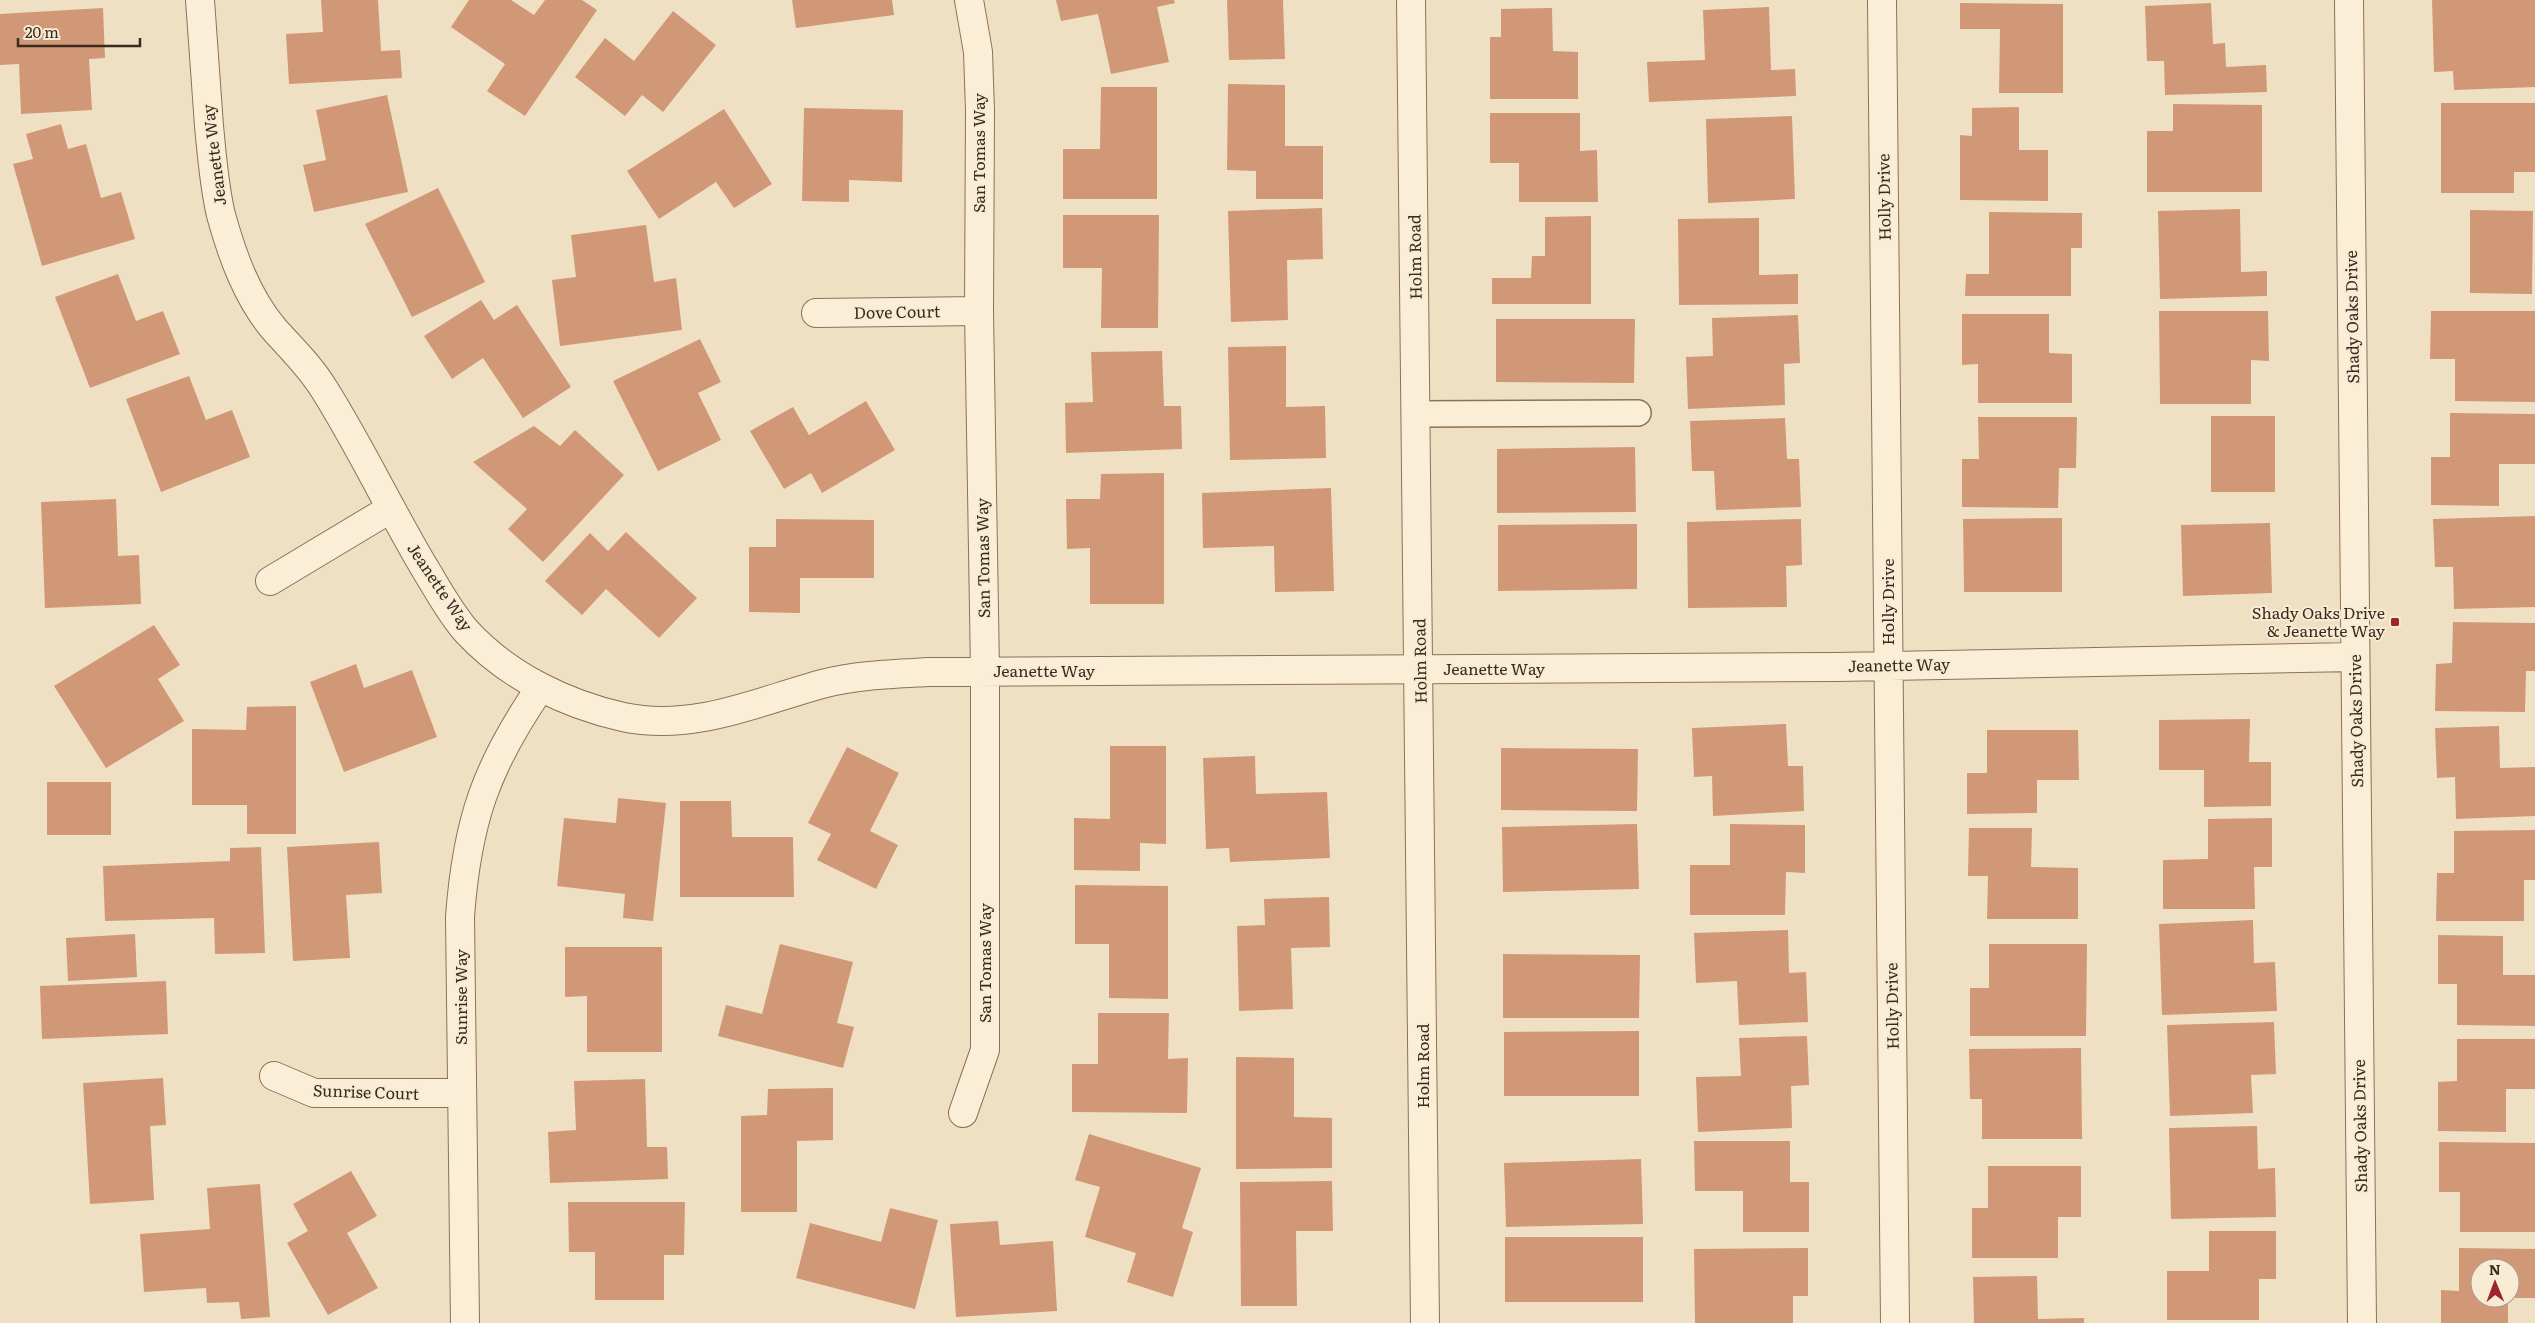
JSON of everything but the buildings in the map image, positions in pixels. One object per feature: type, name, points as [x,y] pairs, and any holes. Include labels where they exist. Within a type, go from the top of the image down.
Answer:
[{"type":"street","name":"Jeanette Way","points":[[200,0],[213,174],[221,215],[235,258],[256,303],[273,327],[299,355],[322,386],[344,422],[390,509],[438,589],[467,631],[502,663],[540,688],[580,705],[624,717],[665,721],[705,718],[740,710],[825,684],[865,676],[985,671],[1888,666],[2356,658]]},
{"type":"street","name":"San Tomas Way","points":[[963,1113],[984,1050],[985,671],[979,311],[980,111],[978,52],[969,0]]},
{"type":"street","name":"Holm Road","points":[[1411,0],[1420,670],[1425,1323]]},
{"type":"street","name":"Holly Drive","points":[[1882,0],[1895,1323]]},
{"type":"street","name":"Shady Oaks Drive","points":[[2349,0],[2362,1323]]},
{"type":"street","name":"Dove Court","points":[[816,313],[979,311]]},
{"type":"street","points":[[270,580],[390,509]]},
{"type":"street","name":"Sunrise Way","points":[[465,1323],[460,917],[469,839],[490,773],[515,724],[540,688]]},
{"type":"street","name":"Sunrise Court","points":[[274,1076],[314,1093],[461,1094]]},
{"type":"lane","points":[[1416,414],[1638,413]]},
{"type":"place","name":"Shady Oaks Drive & Jeanette Way","points":[[2395,622]]}]
